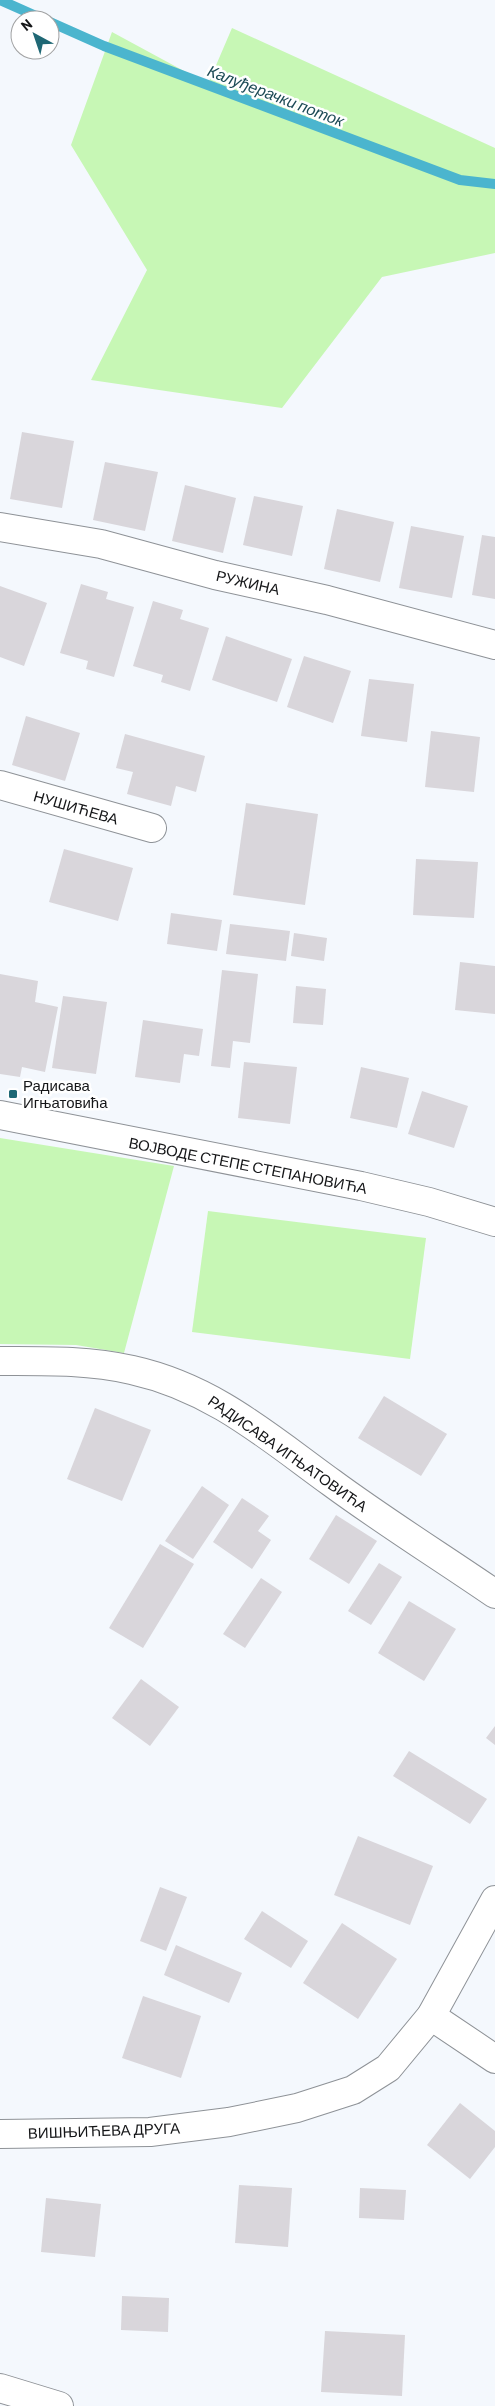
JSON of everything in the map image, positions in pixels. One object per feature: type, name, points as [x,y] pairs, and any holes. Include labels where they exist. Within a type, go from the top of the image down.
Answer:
[{"type":"street","name":"РУЖИНА","points":[[0,527],[101,544],[215,575],[327,600],[495,645]]},
{"type":"street","name":"НУШИЋЕВА","points":[[0,785],[152,828]]},
{"type":"street","name":"ВОЈВОДЕ СТЕПЕ СТЕПАНОВИЋА","points":[[0,1115],[361,1186],[428,1202],[495,1222]]},
{"type":"street","name":"РАДИСАВА ИГЊАТОВИЋА","points":[[0,1361],[81,1362],[134,1370],[202,1394],[229,1408],[333,1484],[495,1594]]},
{"type":"street","name":"ВИШЊИЋЕВА ДРУГА","points":[[0,2134],[150,2132],[229,2122],[297,2108],[353,2090],[388,2068],[401,2055],[431,2016],[495,1900]]},
{"type":"street","points":[[431,2016],[495,2059]]},
{"type":"street","points":[[0,2388],[59,2406]]},
{"type":"green space","points":[[232,28],[495,148],[495,253],[382,277],[282,408],[91,380],[147,270],[71,145],[112,32],[208,84]]},
{"type":"green space","points":[[0,1138],[174,1166],[124,1353],[76,1345],[0,1344]]},
{"type":"green space","points":[[208,1211],[426,1238],[410,1359],[192,1332]]},
{"type":"building","points":[[22,432],[74,441],[62,508],[10,499]]},
{"type":"building","points":[[105,462],[158,472],[145,531],[93,520]]},
{"type":"building","points":[[185,485],[236,498],[223,553],[172,541]]},
{"type":"building","points":[[254,496],[303,506],[292,556],[243,545]]},
{"type":"building","points":[[337,509],[394,522],[380,582],[324,569]]},
{"type":"building","points":[[411,526],[464,536],[452,598],[399,588]]},
{"type":"building","points":[[482,535],[495,537],[495,599],[472,595]]},
{"type":"building","points":[[81,584],[108,592],[106,599],[134,607],[114,677],[86,669],[88,661],[60,653]]},
{"type":"building","points":[[0,586],[47,603],[24,666],[0,657]]},
{"type":"building","points":[[153,601],[183,610],[180,619],[209,628],[190,691],[161,682],[163,675],[133,666]]},
{"type":"building","points":[[226,636],[292,659],[277,702],[212,680]]},
{"type":"building","points":[[304,656],[351,671],[333,723],[287,707]]},
{"type":"building","points":[[369,679],[414,684],[407,742],[361,736]]},
{"type":"building","points":[[26,716],[80,733],[65,781],[12,765]]},
{"type":"building","points":[[431,731],[480,737],[474,792],[425,787]]},
{"type":"building","points":[[125,734],[205,756],[196,792],[176,786],[171,806],[127,794],[133,772],[116,768]]},
{"type":"building","points":[[246,803],[318,814],[305,905],[233,895]]},
{"type":"building","points":[[64,849],[133,868],[118,921],[49,902]]},
{"type":"building","points":[[416,859],[478,862],[474,918],[413,915]]},
{"type":"building","points":[[171,913],[222,920],[217,951],[167,944]]},
{"type":"building","points":[[230,924],[290,931],[286,961],[226,954]]},
{"type":"building","points":[[294,933],[327,938],[324,961],[291,956]]},
{"type":"building","points":[[460,962],[495,966],[495,1014],[455,1010]]},
{"type":"building","points":[[222,970],[258,974],[250,1043],[233,1041],[230,1068],[211,1066]]},
{"type":"building","points":[[0,974],[38,981],[35,1002],[58,1007],[45,1072],[22,1067],[20,1077],[0,1074]]},
{"type":"building","points":[[296,986],[326,989],[323,1025],[293,1023]]},
{"type":"building","points":[[63,996],[107,1002],[96,1074],[52,1068]]},
{"type":"building","points":[[143,1020],[203,1029],[199,1056],[184,1054],[180,1083],[135,1077]]},
{"type":"building","points":[[244,1062],[297,1067],[290,1124],[238,1118]]},
{"type":"building","points":[[361,1067],[409,1078],[397,1128],[350,1118]]},
{"type":"building","points":[[422,1091],[468,1106],[454,1148],[408,1134]]},
{"type":"building","points":[[384,1396],[447,1434],[421,1476],[358,1438]]},
{"type":"building","points":[[95,1408],[151,1430],[122,1501],[67,1479]]},
{"type":"building","points":[[202,1486],[229,1505],[193,1559],[165,1541]]},
{"type":"building","points":[[242,1498],[269,1516],[258,1531],[271,1540],[252,1569],[213,1542]]},
{"type":"building","points":[[336,1515],[377,1541],[349,1584],[309,1559]]},
{"type":"building","points":[[160,1544],[194,1564],[143,1648],[109,1628]]},
{"type":"building","points":[[379,1563],[402,1577],[371,1625],[348,1611]]},
{"type":"building","points":[[261,1578],[282,1592],[245,1648],[223,1634]]},
{"type":"building","points":[[409,1601],[456,1629],[424,1681],[378,1653]]},
{"type":"building","points":[[141,1679],[179,1707],[150,1746],[112,1718]]},
{"type":"building","points":[[495,1726],[495,1745],[486,1738]]},
{"type":"building","points":[[409,1751],[487,1799],[470,1824],[393,1776]]},
{"type":"building","points":[[358,1836],[433,1866],[410,1925],[334,1895]]},
{"type":"building","points":[[160,1887],[187,1897],[166,1951],[140,1941]]},
{"type":"building","points":[[262,1911],[308,1941],[291,1968],[244,1939]]},
{"type":"building","points":[[342,1923],[397,1959],[358,2019],[303,1983]]},
{"type":"building","points":[[176,1945],[242,1973],[229,2003],[164,1975]]},
{"type":"building","points":[[143,1996],[201,2016],[181,2078],[122,2058]]},
{"type":"building","points":[[460,2103],[495,2131],[495,2147],[470,2179],[427,2145]]},
{"type":"building","points":[[239,2185],[292,2188],[288,2247],[235,2243]]},
{"type":"building","points":[[360,2188],[406,2190],[404,2220],[359,2218]]},
{"type":"building","points":[[46,2198],[101,2204],[95,2257],[41,2252]]},
{"type":"building","points":[[122,2296],[169,2298],[168,2332],[121,2330]]},
{"type":"building","points":[[325,2331],[405,2335],[402,2396],[321,2392]]},
{"type":"waterway","name":"Калуђерачки поток","points":[[0,0],[22,10]]},
{"type":"waterway","name":"Калуђерачки поток","points":[[60,26],[104,46],[460,180],[495,184]]},
{"type":"place","name":"Радисава Игњатовића","points":[[13,1094]]}]
